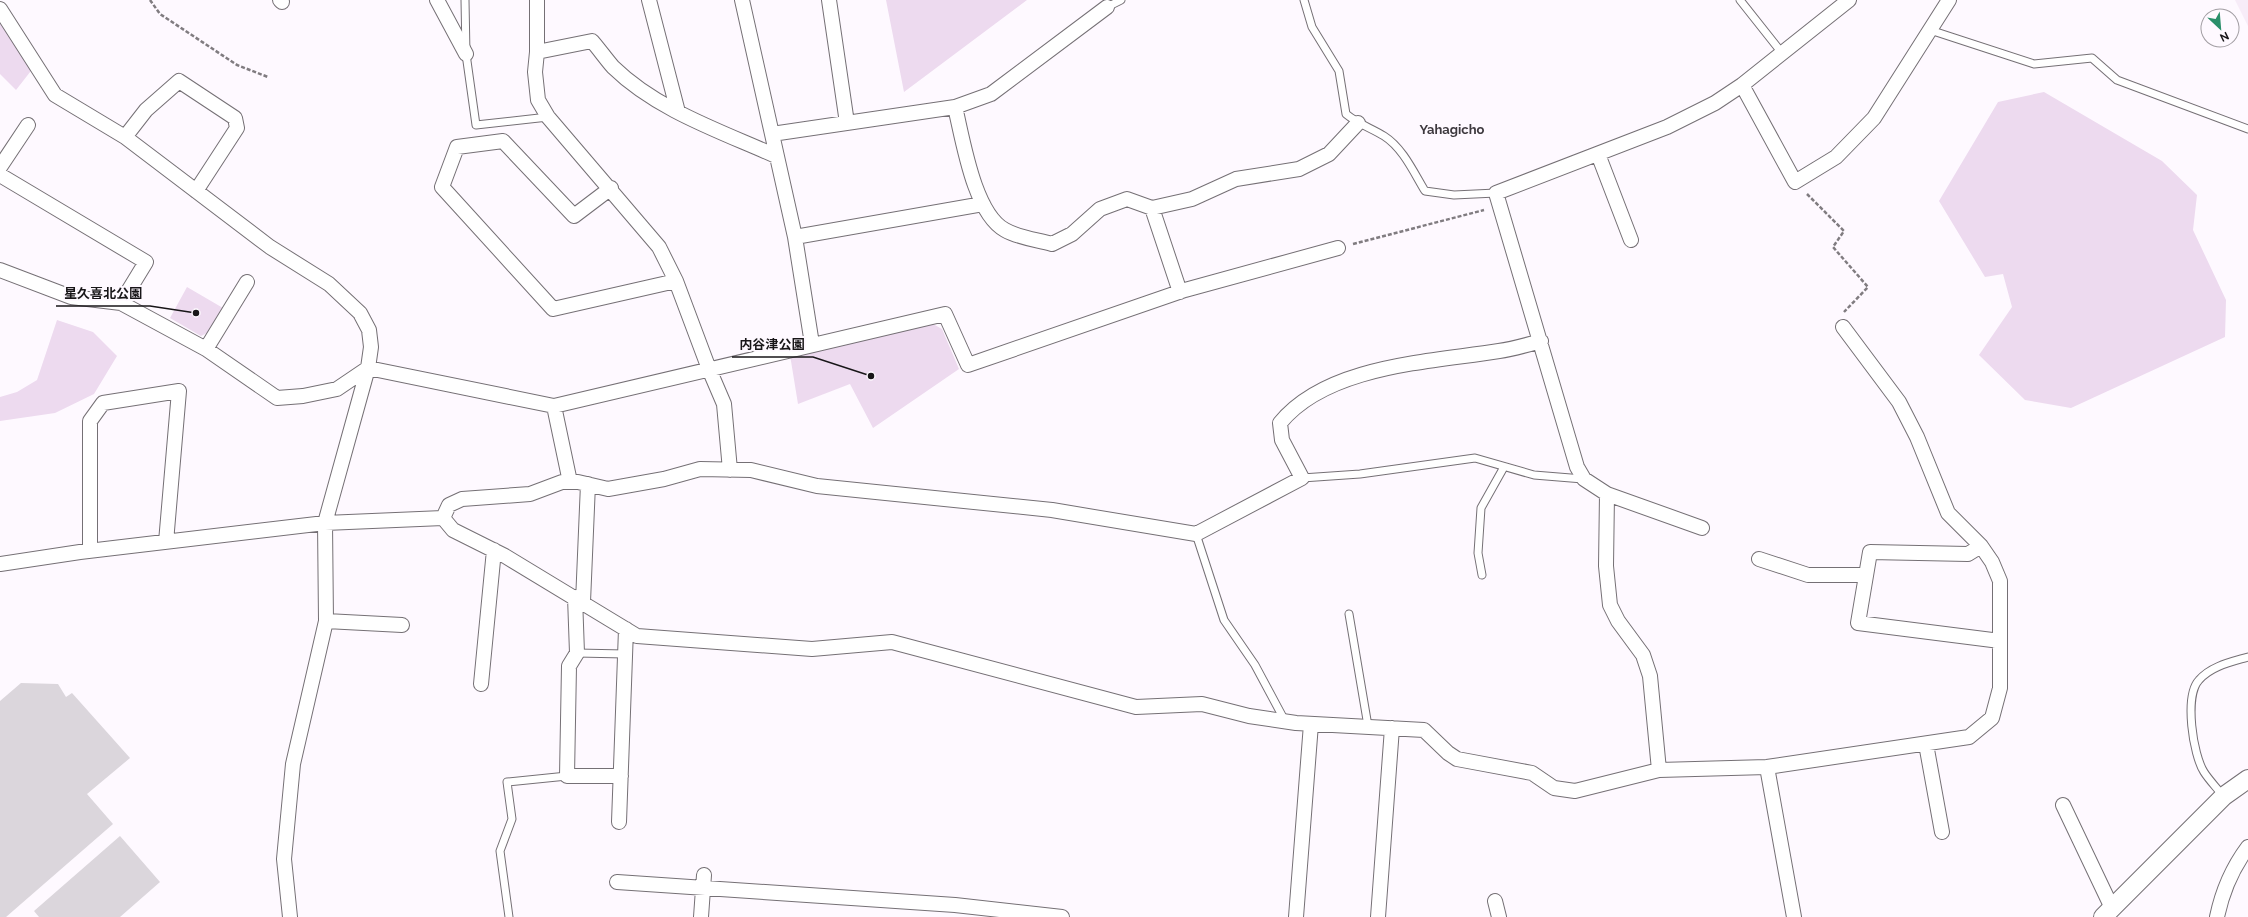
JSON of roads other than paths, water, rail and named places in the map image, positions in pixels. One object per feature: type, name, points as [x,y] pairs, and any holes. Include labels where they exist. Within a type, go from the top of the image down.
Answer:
[{"type":"street","points":[[437,0],[466,54]]},
{"type":"street","points":[[537,0],[537,52],[535,72],[538,100],[548,117],[611,188],[658,247],[676,281],[708,369],[724,404],[730,470]]},
{"type":"street","points":[[650,0],[678,112]]},
{"type":"street","points":[[742,0],[795,237],[812,344]]},
{"type":"street","points":[[829,0],[847,122]]},
{"type":"street","points":[[1702,528],[1607,494],[1584,479],[1577,467],[1498,199],[1598,154],[1674,123],[1715,103],[1742,84],[1849,0]]},
{"type":"street","points":[[1742,84],[1795,182],[1836,157],[1874,118],[1949,0]]},
{"type":"street","points":[[772,134],[847,122],[955,108],[991,94],[1107,7]]},
{"type":"street","points":[[0,9],[55,95],[125,138],[270,247],[329,284],[360,313],[369,330],[371,348],[368,368],[325,523],[326,620],[293,764],[284,860],[290,917]]},
{"type":"street","points":[[537,52],[592,41],[614,67],[648,95],[678,112],[776,156]]},
{"type":"street","points":[[125,138],[146,110],[179,81],[235,118],[237,128],[196,191]]},
{"type":"street","points":[[955,108],[970,172],[983,204],[1004,230],[1052,244],[1072,234],[1100,209],[1127,199],[1152,208],[1192,199],[1236,179],[1299,169],[1329,154],[1358,123]]},
{"type":"street","points":[[0,167],[28,125]]},
{"type":"street","points":[[611,188],[574,216],[503,141],[457,147],[442,187],[553,309],[676,281]]},
{"type":"street","points":[[1598,154],[1631,240]]},
{"type":"street","points":[[0,175],[146,262],[121,303]]},
{"type":"street","points":[[795,237],[983,204]]},
{"type":"street","points":[[1152,208],[1180,292]]},
{"type":"street","points":[[0,270],[71,297],[121,303],[206,349],[277,398],[303,396],[337,389],[368,368],[554,406],[812,344],[945,314],[968,364],[1180,292],[1338,248]]},
{"type":"street","points":[[206,349],[247,282]]},
{"type":"street","points":[[443,518],[453,530],[494,550],[579,599],[637,636],[812,649],[892,642],[1136,707],[1202,704],[1249,716],[1285,721],[1311,724],[1424,730],[1448,754],[1457,759],[1532,773],[1554,788],[1576,792],[1659,770],[1767,767],[1969,738],[1992,718],[2000,688],[2000,581],[1992,562],[1981,546],[1948,512],[1917,437],[1899,402],[1843,327]]},
{"type":"street","points":[[443,518],[449,505],[462,499],[530,494],[562,482],[588,484],[608,489],[664,479],[700,469],[751,470],[817,486],[1052,510],[1196,534],[1302,478],[1282,440],[1280,423],[1293,408],[1317,392],[1370,372],[1412,362],[1500,351],[1541,341]]},
{"type":"street","points":[[90,551],[90,421],[103,403],[179,391],[166,542]]},
{"type":"street","points":[[554,406],[570,482]]},
{"type":"street","points":[[588,484],[579,599],[577,653],[569,666],[566,776],[621,776]]},
{"type":"street","points":[[1607,494],[1606,566],[1610,605],[1618,621],[1643,655],[1650,676],[1659,770]]},
{"type":"street","points":[[0,564],[90,551],[325,523],[443,518]]},
{"type":"street","points":[[1981,546],[1968,554],[1870,552],[1858,622],[2000,641]]},
{"type":"street","points":[[480,684],[494,550]]},
{"type":"street","points":[[1759,559],[1808,575],[1866,576]]},
{"type":"street","points":[[326,620],[402,625]]},
{"type":"street","points":[[620,822],[626,629]]},
{"type":"street","points":[[1296,917],[1311,724]]},
{"type":"street","points":[[1378,917],[1392,728]]},
{"type":"street","points":[[1926,744],[1942,832]]},
{"type":"street","points":[[1767,767],[1794,917]]},
{"type":"street","points":[[2063,805],[2107,913],[2224,796],[2248,779]]},
{"type":"street","points":[[2217,917],[2219,904],[2230,879],[2248,847]]},
{"type":"street","points":[[617,882],[704,881],[955,911],[1062,917]]},
{"type":"street","points":[[701,917],[704,881]]},
{"type":"street","points":[[1495,901],[1499,917]]},
{"type":"lane","points":[[465,0],[466,54],[476,125],[548,117]]},
{"type":"lane","points":[[1107,7],[1121,0]]},
{"type":"lane","points":[[1304,0],[1312,27],[1338,71],[1346,114],[1358,123],[1384,136],[1398,149],[1425,191],[1498,199]]},
{"type":"lane","points":[[1740,0],[1782,53]]},
{"type":"lane","points":[[1930,30],[2034,64],[2092,58],[2118,80],[2248,129]]},
{"type":"lane","points":[[1302,478],[1360,474],[1475,458],[1534,475],[1584,479]]},
{"type":"lane","points":[[1482,575],[1478,553],[1481,508],[1504,467]]},
{"type":"lane","points":[[1196,534],[1224,620],[1256,665],[1285,721]]},
{"type":"lane","points":[[1349,614],[1368,726]]},
{"type":"lane","points":[[577,653],[625,654]]},
{"type":"lane","points":[[2224,796],[2203,771],[2193,737],[2191,700],[2198,681],[2217,667],[2248,657]]},
{"type":"lane","points":[[509,917],[500,851],[512,819],[508,782],[566,776]]},
{"type":"place","name":"星久喜北公園","points":[[196,313]]},
{"type":"place","name":"内谷津公園","points":[[871,376]]},
{"type":"district","name":"Yahagicho","points":[[1452,129]]}]
